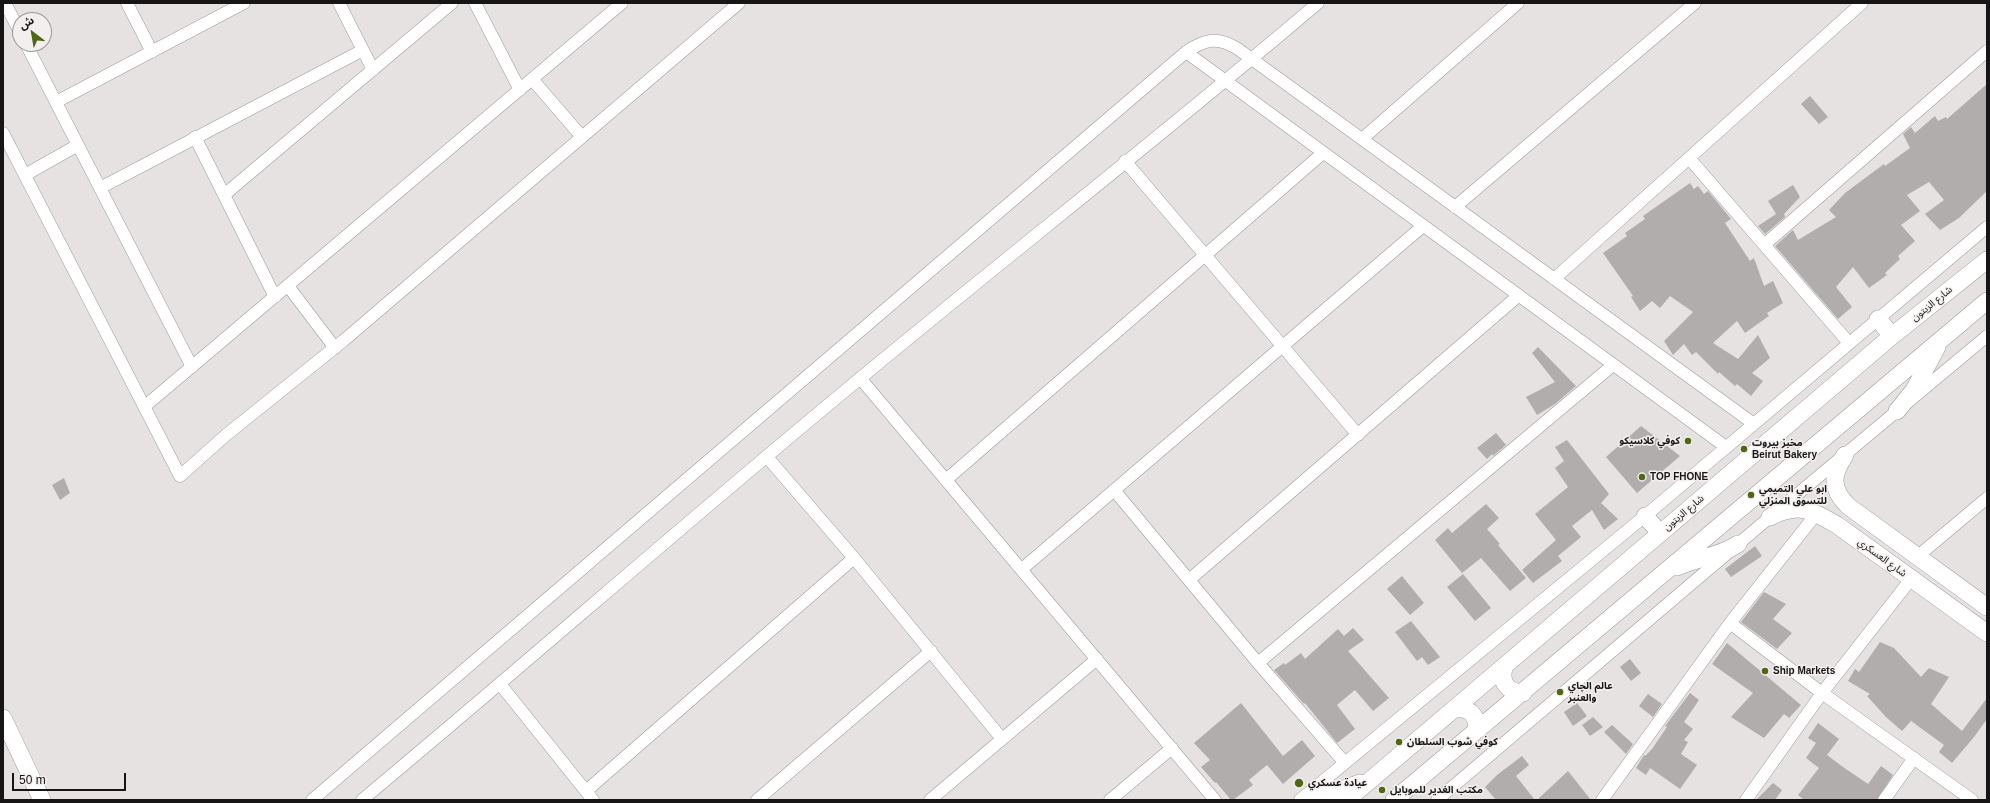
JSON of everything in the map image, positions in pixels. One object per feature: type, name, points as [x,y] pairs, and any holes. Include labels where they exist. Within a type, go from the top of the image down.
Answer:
[{"type":"main road","name":"شارع الزيتون","points":[[1384,769],[1892,336],[1987,260]]},
{"type":"main road","points":[[1394,800],[1987,301]]},
{"type":"main road","points":[[1878,319],[1892,336]]},
{"type":"main road","points":[[1897,411],[1914,390],[1932,354],[1949,332]]},
{"type":"main road","points":[[1845,455],[1838,465],[1834,478],[1835,488],[1840,498],[1987,608]]},
{"type":"main road","points":[[1837,525],[1832,520],[1829,513],[1833,505],[1843,504],[1853,509]]},
{"type":"main road","name":"شارع العسكري","points":[[1770,517],[1791,509],[1800,508],[1817,513],[1837,525],[1987,633]]},
{"type":"main road","points":[[1645,516],[1660,533]]},
{"type":"main road","points":[[1658,578],[1690,561],[1729,550],[1738,544]]},
{"type":"main road","points":[[1504,668],[1502,675],[1504,683],[1508,689],[1523,693]]},
{"type":"main road","points":[[1455,709],[1462,708],[1469,710],[1475,716],[1477,723],[1476,730]]},
{"type":"main road","points":[[3,718],[42,800]]},
{"type":"main road","points":[[1306,800],[1357,785],[1384,769]]},
{"type":"main road","points":[[1347,800],[1384,769]]},
{"type":"street","points":[[5,3],[12,17]]},
{"type":"street","points":[[127,3],[152,52]]},
{"type":"street","points":[[56,102],[244,3]]},
{"type":"street","points":[[340,3],[373,70]]},
{"type":"street","points":[[224,195],[452,3]]},
{"type":"street","points":[[474,3],[520,90]]},
{"type":"street","points":[[144,407],[622,3]]},
{"type":"street","points":[[3,132],[180,476],[226,435],[334,348],[739,3]]},
{"type":"street","points":[[362,800],[860,378],[1125,161],[1225,82],[1318,3]]},
{"type":"street","points":[[1362,139],[1518,3]]},
{"type":"street","points":[[1455,207],[1694,3]]},
{"type":"street","points":[[1554,279],[1856,5]]},
{"type":"street","points":[[312,800],[1186,52],[1198,44],[1210,40],[1228,42],[1754,424]]},
{"type":"street","points":[[100,188],[363,50]]},
{"type":"street","points":[[1764,245],[1987,51]]},
{"type":"street","points":[[30,52],[192,367]]},
{"type":"street","points":[[1186,52],[1726,447]]},
{"type":"street","points":[[532,79],[582,137]]},
{"type":"street","points":[[195,137],[275,297]]},
{"type":"street","points":[[25,175],[78,145]]},
{"type":"street","points":[[947,479],[1323,153]]},
{"type":"street","points":[[1689,158],[1849,344]]},
{"type":"street","points":[[1125,161],[1358,434]]},
{"type":"street","points":[[1022,569],[1423,226]]},
{"type":"street","points":[[1300,800],[1645,516],[1987,228]]},
{"type":"street","points":[[288,286],[334,348]]},
{"type":"street","points":[[1189,580],[1518,296]]},
{"type":"street","points":[[1437,800],[1770,517],[1987,336]]},
{"type":"street","points":[[1258,663],[1613,365]]},
{"type":"street","points":[[860,378],[947,479],[1215,800]]},
{"type":"street","points":[[767,457],[854,558],[1002,739]]},
{"type":"street","points":[[1114,490],[1258,663],[1345,763]]},
{"type":"street","points":[[1918,556],[1987,498]]},
{"type":"street","points":[[1602,800],[1730,623],[1817,513]]},
{"type":"street","points":[[500,684],[589,795],[854,558]]},
{"type":"street","points":[[1746,800],[1822,693],[1911,579]]},
{"type":"street","points":[[1730,623],[1822,693],[1972,800]]},
{"type":"street","points":[[762,799],[931,651]]},
{"type":"street","points":[[930,800],[1097,659]]},
{"type":"street","points":[[1110,800],[1172,748]]},
{"type":"street","points":[[1884,800],[1914,758]]},
{"type":"building","points":[[1987,84],[1987,191],[1959,218],[1940,230],[1925,214],[1944,200],[1929,182],[1907,195],[1920,211],[1901,225],[1915,241],[1898,256],[1900,259],[1885,273],[1887,275],[1869,288],[1853,267],[1836,287],[1852,307],[1838,319],[1775,246],[1793,230],[1798,240],[1836,217],[1829,210],[1845,193],[1884,164],[1885,166],[1910,148],[1903,134],[1911,127],[1915,133],[1935,116],[1938,121],[1946,117],[1947,119]]},
{"type":"building","points":[[1810,96],[1828,117],[1819,124],[1801,104]]},
{"type":"building","points":[[1690,183],[1694,189],[1698,186],[1704,194],[1708,191],[1731,219],[1725,223],[1750,261],[1754,258],[1764,286],[1773,281],[1783,303],[1767,313],[1769,316],[1745,333],[1737,321],[1713,343],[1738,359],[1758,335],[1770,358],[1752,373],[1763,381],[1751,396],[1737,384],[1735,386],[1719,372],[1718,374],[1696,352],[1692,355],[1684,344],[1673,355],[1664,341],[1693,312],[1670,296],[1660,308],[1652,301],[1640,311],[1631,297],[1633,296],[1603,253],[1627,236],[1625,233],[1645,219],[1643,216]]},
{"type":"building","points":[[1793,185],[1800,197],[1784,214],[1785,217],[1765,234],[1758,226],[1776,214],[1768,201]]},
{"type":"building","points":[[1538,347],[1576,386],[1555,404],[1537,415],[1526,397],[1555,382],[1532,353]]},
{"type":"building","points":[[1641,426],[1680,456],[1637,493],[1606,457]]},
{"type":"building","points":[[1496,433],[1506,445],[1487,459],[1477,448]]},
{"type":"building","points":[[1567,440],[1609,494],[1601,503],[1618,519],[1604,530],[1592,510],[1572,526],[1581,537],[1558,556],[1562,561],[1533,583],[1522,570],[1556,540],[1535,514],[1568,487],[1555,468],[1564,461],[1555,447]]},
{"type":"building","points":[[64,478],[70,493],[60,500],[52,485]]},
{"type":"building","points":[[1486,504],[1499,518],[1487,529],[1500,544],[1498,545],[1526,578],[1510,591],[1481,558],[1462,573],[1435,540],[1448,528],[1452,533]]},
{"type":"building","points":[[1755,546],[1762,556],[1731,577],[1725,569]]},
{"type":"building","points":[[1463,574],[1491,608],[1475,621],[1447,587]]},
{"type":"building","points":[[1402,576],[1424,603],[1410,615],[1387,589]]},
{"type":"building","points":[[1764,592],[1786,604],[1773,619],[1792,633],[1777,649],[1741,622]]},
{"type":"building","points":[[1411,621],[1440,657],[1428,665],[1422,657],[1417,661],[1395,632]]},
{"type":"building","points":[[1353,628],[1364,640],[1348,651],[1389,698],[1373,711],[1355,690],[1337,705],[1355,729],[1337,743],[1305,703],[1304,704],[1274,670],[1284,663],[1285,665],[1301,653],[1305,659],[1338,629],[1344,636]]},
{"type":"building","points":[[1880,642],[1894,648],[1921,677],[1929,668],[1949,677],[1931,704],[1962,731],[1987,698],[1987,719],[1952,763],[1939,752],[1944,745],[1911,721],[1902,731],[1886,717],[1867,696],[1870,694],[1848,681],[1855,669],[1859,672]]},
{"type":"building","points":[[1727,643],[1801,705],[1789,718],[1784,714],[1764,738],[1731,717],[1753,693],[1712,664]]},
{"type":"building","points":[[1630,659],[1641,673],[1631,681],[1620,667]]},
{"type":"building","points":[[1690,693],[1699,700],[1684,722],[1693,729],[1684,740],[1688,742],[1681,754],[1697,765],[1680,789],[1650,768],[1646,775],[1636,768],[1644,755],[1645,756],[1652,749],[1667,727],[1665,726]]},
{"type":"building","points":[[1648,694],[1662,704],[1653,717],[1639,706]]},
{"type":"building","points":[[1241,703],[1283,756],[1302,740],[1315,756],[1283,784],[1267,765],[1249,780],[1253,785],[1231,800],[1201,767],[1210,760],[1194,743]]},
{"type":"building","points":[[1577,703],[1587,716],[1573,726],[1564,712]]},
{"type":"building","points":[[1593,717],[1603,727],[1590,736],[1582,725]]},
{"type":"building","points":[[1818,723],[1839,739],[1827,755],[1843,767],[1868,784],[1881,766],[1893,775],[1877,800],[1804,800],[1798,795],[1819,768],[1806,758],[1816,743],[1808,738]]},
{"type":"building","points":[[1612,725],[1633,744],[1626,754],[1604,732]]},
{"type":"building","points":[[1522,756],[1529,765],[1516,776],[1535,800],[1496,800],[1485,787],[1497,775]]},
{"type":"building","points":[[1568,771],[1591,800],[1537,800]]},
{"type":"building","points":[[1773,783],[1782,790],[1775,800],[1756,800]]},
{"type":"place","name":"كوفي كلاسيكو","points":[[1688,441]]},
{"type":"place","name":"مخبز بيروت Beirut Bakery","points":[[1744,449]]},
{"type":"place","name":"TOP FHONE","points":[[1642,477]]},
{"type":"place","name":"ابو علي التميمي للتسوق المنزلي","points":[[1751,495]]},
{"type":"place","name":"Ship Markets","points":[[1765,671]]},
{"type":"place","name":"عالم الچاي والعنبر","points":[[1560,692]]},
{"type":"place","name":"كوفي شوب السلطان","points":[[1399,742]]},
{"type":"place","name":"عيادة عسكري","points":[[1299,783]]},
{"type":"place","name":"مكتب الغدير للموبايل","points":[[1382,790]]}]
